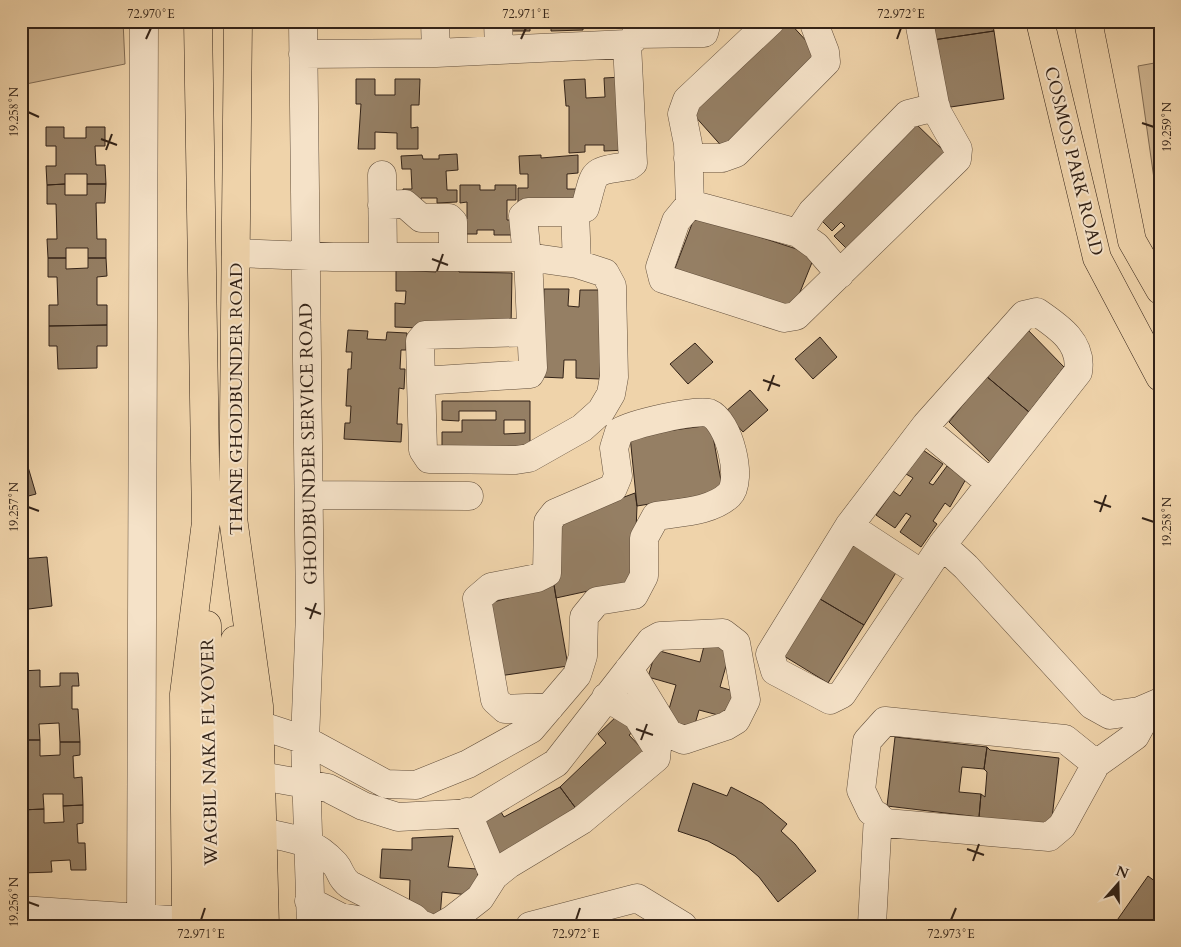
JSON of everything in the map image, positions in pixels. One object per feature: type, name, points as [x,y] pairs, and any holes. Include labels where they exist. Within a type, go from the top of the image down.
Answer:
[{"type":"main road","name":"THANE GHODBUNDER ROAD","points":[[194,924],[184,694],[206,522],[198,21]]},
{"type":"main road","name":"THANE GHODBUNDER ROAD","points":[[238,21],[233,518],[259,706],[265,926]]},
{"type":"main road","name":"COSMOS PARK ROAD","points":[[1040,21],[1096,252],[1160,377]]},
{"type":"main road","name":"COSMOS PARK ROAD","points":[[1088,21],[1131,235],[1160,290]]},
{"type":"main road","points":[[1096,252],[1131,235]]},
{"type":"main road","name":"WAGBIL NAKA FLYOVER","points":[[233,518],[240,926]]},
{"type":"main road","name":"WAGBIL NAKA FLYOVER","points":[[194,924],[207,578],[206,522]]},
{"type":"street","points":[[141,922],[144,21]]},
{"type":"street","name":"GHODBUNDER SERVICE ROAD","points":[[303,21],[310,494],[310,614],[306,740],[310,914]]},
{"type":"street","points":[[435,21],[436,54]]},
{"type":"street","points":[[498,21],[499,50]]},
{"type":"street","points":[[303,54],[436,54],[499,50],[634,33],[704,33],[707,21]]},
{"type":"street","points":[[771,21],[687,100],[682,114],[688,158],[690,204],[676,221],[660,267],[663,279],[784,318],[796,316],[957,159],[958,149],[936,107],[919,21]]},
{"type":"street","points":[[688,158],[722,158],[736,153],[826,62],[825,52],[815,23]]},
{"type":"street","points":[[421,381],[530,374],[533,368],[528,257],[523,216],[528,212],[575,212],[585,208],[594,176],[599,170],[629,166],[633,163],[634,33]]},
{"type":"street","points":[[798,233],[812,212],[908,114],[936,107]]},
{"type":"street","points":[[382,175],[383,257]]},
{"type":"street","points":[[382,205],[406,204],[421,218],[449,218],[453,222],[453,257]]},
{"type":"street","points":[[690,204],[798,233],[816,246],[840,274]]},
{"type":"street","points":[[575,212],[577,264]]},
{"type":"street","points":[[236,253],[383,257],[528,257],[577,264],[606,273],[612,286],[614,377],[611,394],[601,411],[582,428],[529,458],[516,460],[429,459],[423,450],[420,341],[424,335],[531,332]]},
{"type":"street","points":[[1037,312],[1065,332],[1080,359],[1078,372],[990,483],[942,545],[842,694],[830,700],[775,671],[770,654],[849,526],[924,428],[1024,315],[1037,312]]},
{"type":"street","points":[[259,725],[306,740],[386,784],[416,785],[468,764],[531,729],[550,707],[577,675],[583,656],[584,617],[597,601],[634,595],[644,576],[644,538],[656,516],[712,506],[730,494],[737,477],[727,434],[720,420],[708,412],[655,420],[629,426],[620,432],[614,448],[618,476],[613,488],[555,513],[548,522],[546,573],[537,578],[491,586],[477,599],[496,700],[505,709],[550,707]]},
{"type":"street","points":[[924,428],[990,483]]},
{"type":"street","points":[[310,494],[469,496]]},
{"type":"street","points":[[849,526],[922,574]]},
{"type":"street","points":[[942,545],[966,567],[1092,705],[1110,715],[1149,707]]},
{"type":"street","points":[[260,776],[306,786],[328,788],[363,806],[398,817],[473,813],[556,763],[606,697],[651,641],[660,636],[724,633],[736,643],[746,700],[736,720],[726,726],[684,740],[670,734],[629,669]]},
{"type":"street","points":[[441,926],[480,898],[494,876],[509,864],[582,820],[656,758],[657,748],[637,716],[606,697]]},
{"type":"street","points":[[1096,764],[1065,739],[885,721],[867,741],[861,790],[871,811],[886,823],[1049,837],[1062,826],[1096,764],[1135,736],[1149,707]]},
{"type":"street","points":[[467,812],[494,876]]},
{"type":"street","points":[[872,924],[878,816]]},
{"type":"street","points":[[262,832],[308,842],[336,865],[341,878],[350,885],[426,926]]},
{"type":"street","points":[[530,926],[637,898],[684,926]]},
{"type":"street","points":[[21,910],[141,922],[194,924]]},
{"type":"street","points":[[310,914],[394,926]]},
{"type":"shaded area","points":[[21,21],[123,21],[125,64],[21,85]]},
{"type":"shaded area","points":[[1160,62],[1160,221],[1138,66]]},
{"type":"building","points":[[348,21],[422,21],[422,26],[399,26],[399,22],[374,22],[374,26],[348,25]]},
{"type":"building","points":[[506,21],[583,21],[583,30],[551,31],[551,26],[530,27],[530,31],[506,31]]},
{"type":"building","points":[[783,21],[788,21],[821,57],[725,150],[693,114]]},
{"type":"building","points":[[930,21],[992,21],[994,31],[933,40]]},
{"type":"building","points":[[994,31],[1004,99],[944,108],[933,40]]},
{"type":"building","points":[[622,77],[627,150],[604,151],[604,145],[585,145],[585,152],[569,153],[569,106],[566,106],[564,80],[585,79],[586,98],[605,97],[604,78]]},
{"type":"building","points":[[356,79],[375,79],[375,95],[395,95],[395,79],[420,79],[419,105],[411,105],[411,128],[418,127],[418,149],[397,149],[397,133],[375,132],[375,149],[358,149],[361,104],[356,104]]},
{"type":"building","points":[[914,122],[946,153],[848,250],[834,236],[845,226],[841,222],[832,231],[816,215]]},
{"type":"building","points":[[46,127],[64,127],[64,138],[86,138],[86,127],[105,127],[105,146],[95,146],[96,165],[105,165],[106,184],[87,184],[87,174],[65,174],[65,184],[47,185],[46,166],[56,166],[56,146],[46,146]]},
{"type":"building","points":[[457,154],[458,170],[446,171],[447,190],[457,190],[457,202],[437,203],[437,198],[421,198],[421,203],[403,204],[403,189],[412,189],[411,169],[402,169],[401,156],[422,155],[423,159],[439,159],[439,155]]},
{"type":"building","points":[[541,155],[541,158],[578,155],[578,173],[567,174],[567,189],[579,189],[579,206],[518,207],[518,188],[528,188],[528,174],[520,174],[519,156]]},
{"type":"building","points":[[65,184],[65,195],[87,195],[87,184],[106,184],[105,203],[96,203],[97,239],[106,239],[106,258],[88,258],[88,248],[66,248],[66,258],[48,258],[47,239],[57,239],[56,204],[47,204],[47,185]]},
{"type":"building","points":[[460,185],[480,185],[480,190],[495,190],[495,185],[516,185],[516,200],[507,200],[507,220],[516,220],[515,235],[494,235],[494,230],[477,230],[477,234],[460,234],[460,220],[467,219],[467,202],[460,203]]},
{"type":"building","points":[[695,216],[815,255],[794,307],[674,271]]},
{"type":"building","points":[[48,258],[66,258],[66,269],[88,268],[88,258],[106,258],[107,276],[97,277],[97,305],[107,305],[107,325],[49,326],[49,305],[58,305],[57,277],[48,277]]},
{"type":"building","points":[[436,267],[459,267],[459,272],[512,273],[511,328],[473,330],[395,327],[395,303],[405,304],[406,291],[396,291],[396,270],[436,272]]},
{"type":"building","points":[[544,289],[569,289],[568,306],[579,307],[580,290],[602,290],[600,379],[576,378],[576,360],[564,360],[563,378],[541,377]]},
{"type":"building","points":[[107,325],[107,346],[97,346],[97,368],[58,369],[57,346],[49,346],[49,326]]},
{"type":"building","points":[[1025,327],[1064,367],[1029,412],[986,376]]},
{"type":"building","points":[[348,330],[368,331],[367,339],[386,340],[387,332],[407,333],[406,350],[401,350],[400,369],[405,369],[404,389],[399,388],[397,424],[402,424],[401,442],[344,439],[345,423],[350,423],[351,406],[346,406],[348,369],[351,369],[352,352],[346,352]]},
{"type":"building","points":[[820,337],[837,357],[813,379],[795,359]]},
{"type":"building","points":[[695,343],[713,362],[688,384],[670,364]]},
{"type":"building","points":[[986,376],[1029,412],[991,463],[949,422]]},
{"type":"building","points":[[750,390],[768,410],[743,432],[725,412]]},
{"type":"building","points":[[442,401],[530,401],[530,449],[442,449],[442,432],[462,432],[462,420],[496,420],[496,411],[459,411],[459,421],[442,420]],"holes":[[[504,420],[525,420],[525,433],[504,434]]]},
{"type":"building","points":[[711,425],[723,492],[637,506],[630,436]]},
{"type":"building","points":[[21,443],[36,494],[21,498]]},
{"type":"building","points":[[923,450],[943,464],[929,483],[933,485],[947,466],[966,479],[950,507],[945,503],[933,521],[937,524],[921,547],[900,532],[911,516],[906,513],[895,528],[876,515],[893,491],[900,496],[913,478],[906,474]]},
{"type":"building","points":[[635,493],[637,506],[634,581],[556,598],[554,585],[557,522]]},
{"type":"building","points":[[848,542],[897,571],[864,625],[815,596]]},
{"type":"building","points":[[47,557],[52,606],[21,610],[21,559]]},
{"type":"building","points":[[554,585],[568,666],[499,676],[490,603]]},
{"type":"building","points":[[815,596],[864,625],[828,683],[779,653]]},
{"type":"building","points":[[706,638],[732,645],[720,687],[740,693],[733,719],[699,710],[693,731],[665,723],[676,685],[648,677],[656,650],[700,662]]},
{"type":"building","points":[[40,670],[40,687],[60,686],[60,673],[78,673],[79,686],[72,686],[72,709],[78,709],[80,742],[60,742],[59,723],[39,724],[40,740],[21,740],[21,671]]},
{"type":"building","points":[[618,715],[633,732],[629,735],[645,752],[580,814],[560,787],[606,743],[598,734]]},
{"type":"building","points":[[895,737],[987,747],[984,769],[962,767],[959,792],[981,794],[979,817],[887,806]]},
{"type":"building","points":[[21,740],[40,740],[40,756],[60,755],[60,742],[80,742],[80,755],[73,756],[74,778],[82,777],[83,805],[63,806],[63,794],[43,794],[44,809],[21,810]]},
{"type":"building","points":[[987,747],[990,750],[1059,758],[1051,827],[982,820],[979,817],[981,794],[985,797],[987,772],[984,769]]},
{"type":"building","points":[[693,783],[727,796],[731,787],[762,803],[787,824],[781,831],[795,844],[816,871],[778,902],[759,877],[735,856],[708,841],[678,831]]},
{"type":"building","points":[[560,787],[580,814],[501,857],[474,820],[498,807],[504,817]]},
{"type":"building","points":[[83,805],[83,823],[77,824],[78,843],[85,843],[86,870],[71,870],[70,860],[51,861],[52,872],[23,873],[22,845],[26,845],[25,828],[21,828],[21,810],[44,809],[44,823],[64,822],[63,806]]},
{"type":"building","points":[[453,836],[448,867],[478,869],[477,896],[442,892],[440,918],[409,913],[410,880],[380,878],[382,849],[412,850],[412,838]]},
{"type":"building","points":[[1148,876],[1160,885],[1160,926],[1113,926]]},
{"type":"building","points":[[599,917],[611,919],[634,926],[581,926]]}]
